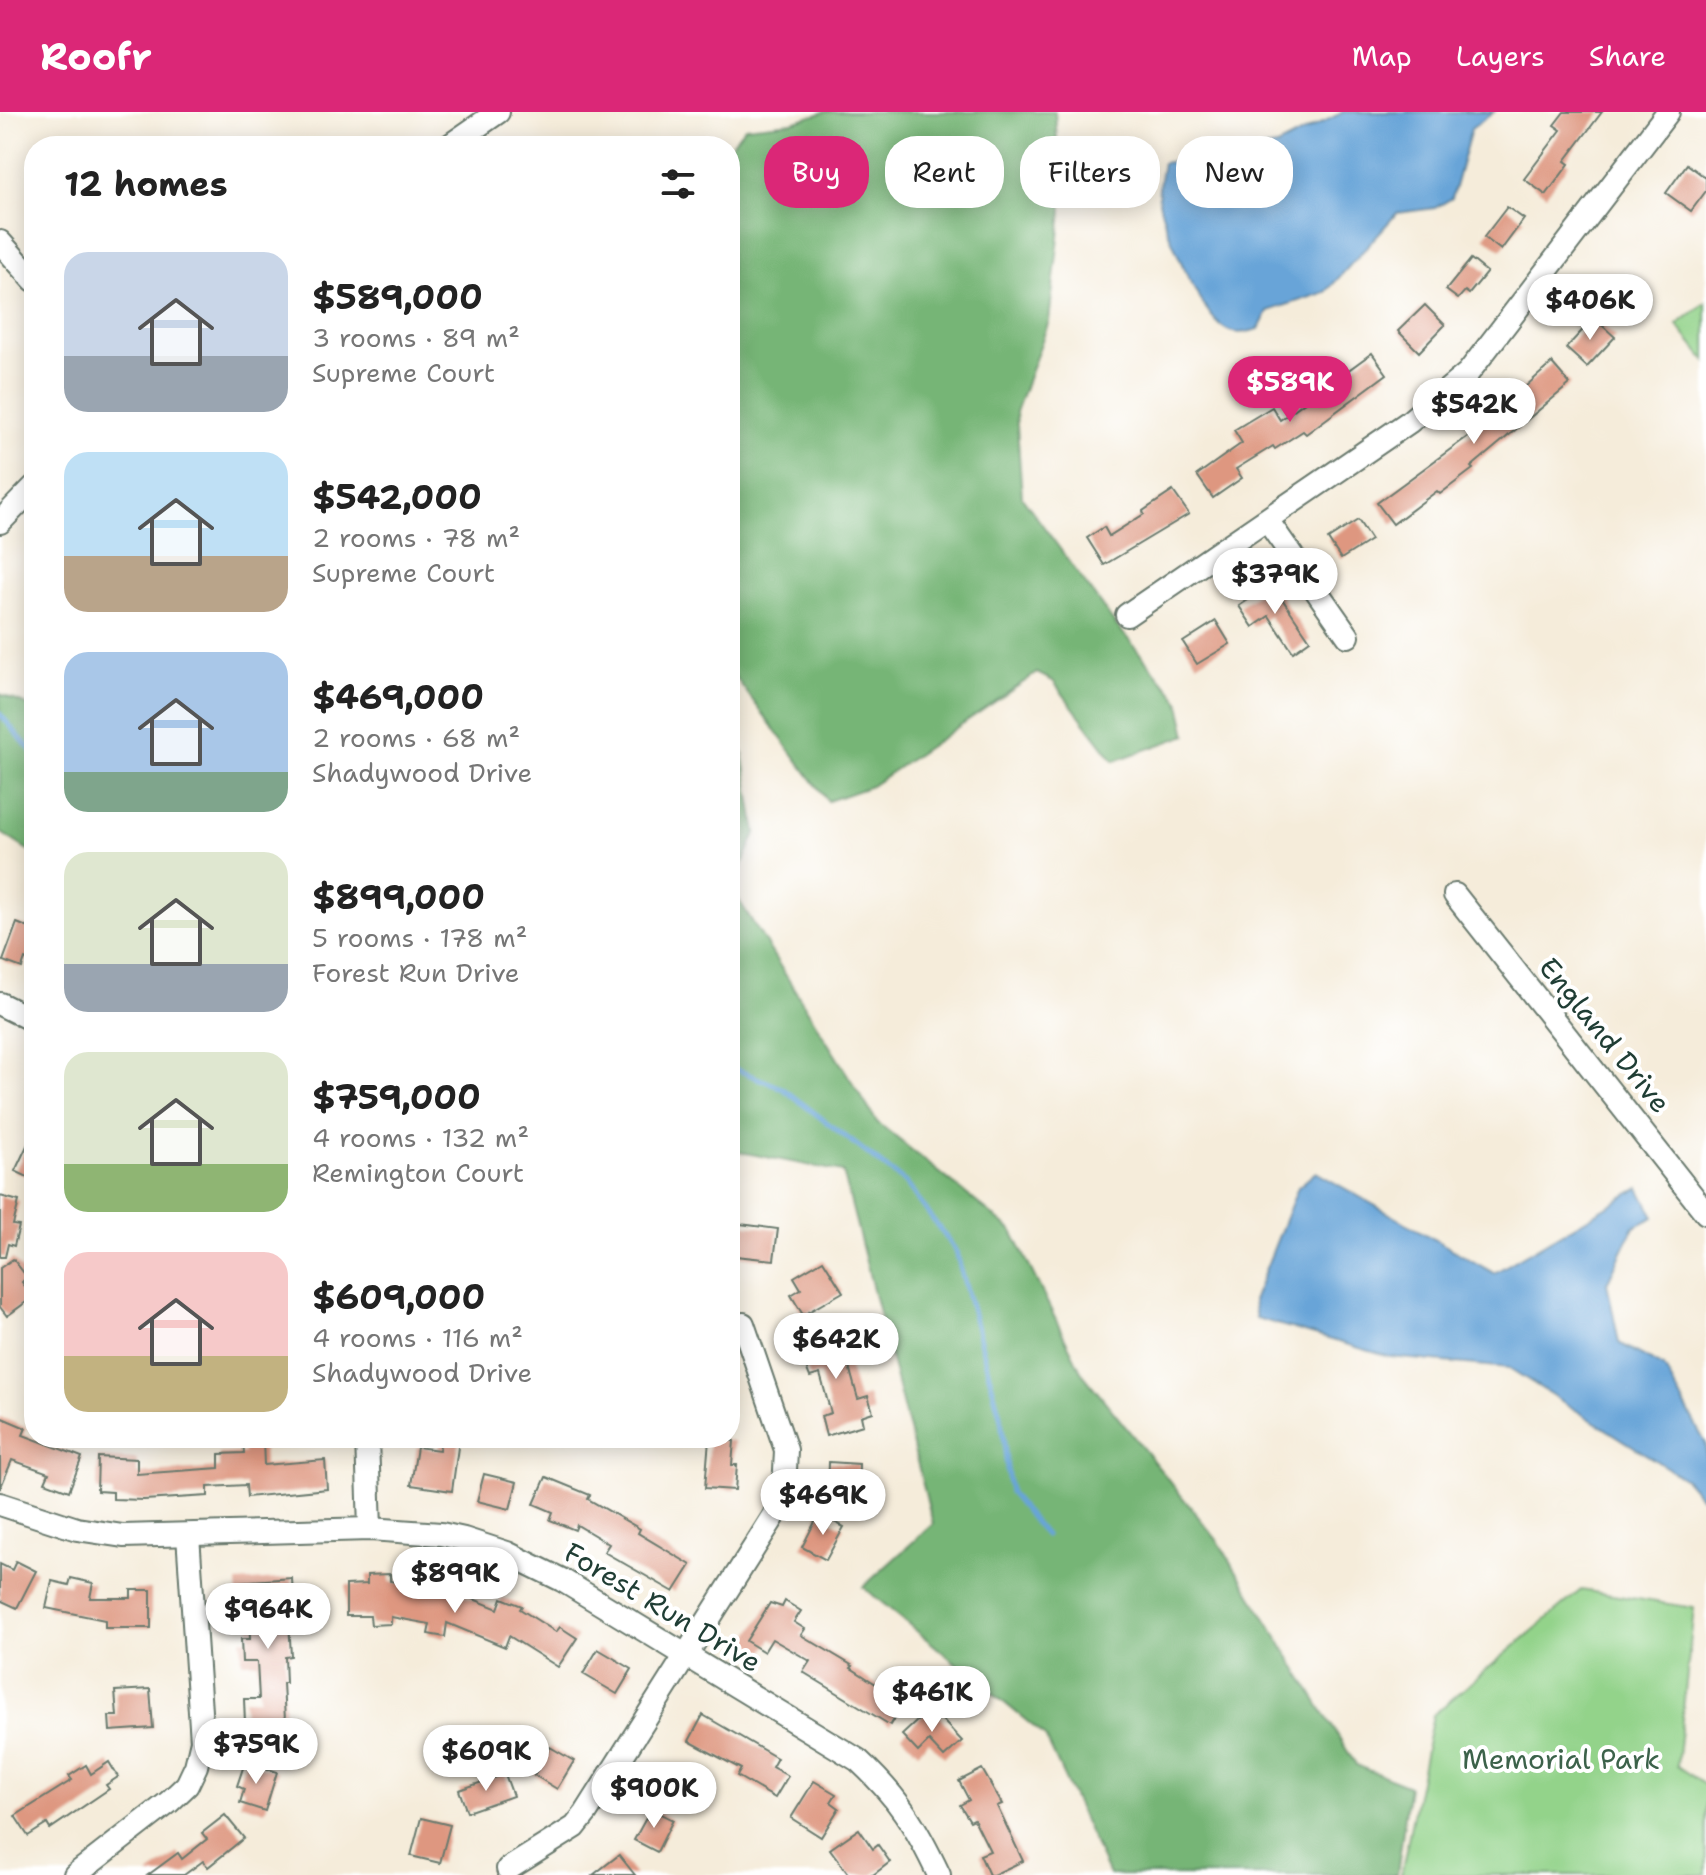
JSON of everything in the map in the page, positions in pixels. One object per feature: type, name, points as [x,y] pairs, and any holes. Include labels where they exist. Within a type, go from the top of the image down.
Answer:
[{"type":"street","points":[[463,136],[498,112]]},
{"type":"street","points":[[1127,615],[1409,422],[1468,373],[1668,112]]},
{"type":"street","points":[[0,242],[24,269]]},
{"type":"street","points":[[0,522],[24,497]]},
{"type":"street","points":[[1267,520],[1348,636]]},
{"type":"street","name":"England Drive","points":[[1455,895],[1706,1213]]},
{"type":"street","points":[[0,1004],[24,1016]]},
{"type":"street","points":[[508,1869],[575,1827],[774,1516],[784,1491],[786,1450],[743,1324]]},
{"type":"street","points":[[367,1448],[370,1529]]},
{"type":"street","name":"Forest Run Drive","points":[[0,1504],[100,1534],[188,1535],[370,1529],[441,1534],[507,1553],[562,1580],[858,1760],[884,1784],[906,1812],[939,1875]]},
{"type":"street","points":[[75,1875],[169,1802],[187,1785],[196,1766],[202,1741],[188,1535]]},
{"type":"green space","points":[[825,112],[1055,112],[1057,136],[1020,136],[1020,208],[1062,208],[1062,212],[1049,321],[1016,412],[1022,497],[1112,620],[1179,700],[1187,735],[1114,761],[1053,681],[1037,673],[871,786],[828,801],[740,683],[738,136],[745,127],[792,122]]},
{"type":"green space","points":[[1706,302],[1706,361],[1677,325]]},
{"type":"green space","points":[[0,694],[24,704],[24,848],[0,832]]},
{"type":"green space","points":[[743,753],[756,833],[740,870],[740,757]]},
{"type":"green space","points":[[740,902],[877,1122],[1012,1231],[1082,1373],[1218,1541],[1356,1765],[1409,1786],[1397,1875],[1109,1875],[1045,1736],[863,1587],[933,1524],[843,1172],[740,1152]]},
{"type":"green space","name":"Memorial Park","points":[[1581,1590],[1694,1608],[1677,1766],[1706,1786],[1706,1875],[1401,1875],[1433,1715]]},
{"type":"water","points":[[1343,112],[1494,112],[1471,129],[1452,198],[1435,208],[1397,213],[1326,292],[1268,311],[1259,329],[1232,332],[1224,328],[1204,305],[1184,269],[1168,230],[1160,202],[1163,163],[1176,161],[1176,208],[1293,208],[1293,138]]},
{"type":"water","points":[[1316,1172],[1494,1273],[1639,1188],[1654,1217],[1634,1227],[1607,1283],[1619,1343],[1664,1367],[1706,1444],[1706,1503],[1685,1479],[1509,1368],[1390,1357],[1256,1318],[1253,1301],[1298,1187]]},
{"type":"building","points":[[1564,112],[1602,112],[1565,161],[1569,164],[1546,195],[1524,179],[1561,130],[1554,125]]},
{"type":"building","points":[[1687,164],[1706,178],[1706,191],[1691,211],[1666,193]]},
{"type":"building","points":[[1507,207],[1524,219],[1501,250],[1484,237]]},
{"type":"building","points":[[1471,259],[1487,272],[1469,294],[1465,291],[1458,299],[1446,290]]},
{"type":"building","points":[[1425,305],[1445,325],[1419,352],[1398,331]]},
{"type":"building","points":[[1594,318],[1615,337],[1587,367],[1566,348]]},
{"type":"building","points":[[1372,353],[1387,374],[1306,434],[1303,431],[1275,449],[1273,446],[1236,469],[1242,478],[1213,498],[1197,475],[1242,443],[1234,430],[1272,407],[1280,420]]},
{"type":"building","points":[[1552,363],[1570,384],[1471,467],[1473,469],[1393,524],[1377,503],[1474,432]]},
{"type":"building","points":[[1173,491],[1189,514],[1104,565],[1087,538],[1104,527],[1109,536]]},
{"type":"building","points":[[1358,520],[1371,540],[1341,559],[1328,539]]},
{"type":"building","points":[[1272,584],[1310,640],[1293,652],[1269,616],[1253,627],[1239,606]]},
{"type":"building","points":[[1216,621],[1230,644],[1197,664],[1183,642]]},
{"type":"building","points":[[17,923],[24,926],[22,968],[3,961]]},
{"type":"building","points":[[24,1152],[24,1175],[15,1171]]},
{"type":"building","points":[[0,1196],[19,1201],[13,1225],[19,1226],[14,1246],[8,1244],[5,1257],[0,1257]]},
{"type":"building","points":[[740,1224],[778,1229],[774,1260],[740,1256]]},
{"type":"building","points":[[13,1259],[24,1273],[24,1304],[7,1316],[0,1307],[0,1268]]},
{"type":"building","points":[[823,1260],[843,1292],[803,1315],[791,1295],[801,1289],[794,1277]]},
{"type":"building","points":[[838,1324],[852,1361],[848,1363],[858,1399],[868,1396],[873,1412],[861,1416],[863,1425],[826,1436],[821,1416],[831,1413],[820,1374],[810,1377],[802,1357],[816,1352],[810,1335]]},
{"type":"building","points":[[0,1417],[24,1427],[24,1448],[58,1448],[82,1457],[69,1491],[45,1482],[49,1473],[12,1460],[0,1489]]},
{"type":"building","points":[[244,1448],[263,1448],[264,1465],[325,1460],[327,1489],[247,1497],[246,1485],[208,1487],[208,1496],[144,1500],[113,1499],[113,1492],[97,1491],[98,1457],[137,1459],[137,1474],[219,1468],[219,1454],[244,1453]]},
{"type":"building","points":[[417,1448],[458,1448],[452,1491],[411,1485]]},
{"type":"building","points":[[708,1448],[733,1448],[732,1465],[737,1465],[735,1490],[705,1488]]},
{"type":"building","points":[[829,1462],[859,1464],[858,1497],[828,1495]]},
{"type":"building","points":[[484,1474],[517,1482],[510,1509],[477,1501]]},
{"type":"building","points":[[546,1477],[590,1495],[588,1499],[640,1529],[638,1533],[691,1565],[674,1592],[604,1552],[609,1544],[577,1525],[575,1530],[550,1520],[553,1512],[534,1504]]},
{"type":"building","points":[[819,1514],[844,1527],[826,1560],[802,1547]]},
{"type":"building","points":[[16,1561],[36,1571],[17,1608],[0,1600],[0,1564],[12,1570]]},
{"type":"building","points":[[390,1574],[390,1581],[436,1589],[437,1584],[454,1587],[453,1591],[498,1609],[502,1598],[522,1606],[520,1609],[556,1632],[560,1627],[577,1638],[558,1667],[509,1636],[505,1647],[447,1623],[445,1637],[428,1634],[430,1624],[391,1617],[391,1624],[371,1625],[370,1616],[346,1616],[346,1585],[367,1584],[367,1575]]},
{"type":"building","points":[[71,1578],[93,1583],[90,1598],[131,1598],[131,1590],[151,1590],[151,1628],[105,1628],[105,1620],[46,1608],[52,1581],[69,1585]]},
{"type":"building","points":[[292,1578],[294,1621],[289,1621],[291,1656],[285,1657],[286,1683],[283,1683],[286,1739],[259,1740],[258,1722],[245,1723],[244,1699],[259,1699],[257,1662],[242,1662],[241,1639],[250,1639],[248,1602],[238,1602],[237,1582]]},
{"type":"building","points":[[785,1601],[801,1611],[794,1622],[805,1629],[801,1635],[904,1702],[890,1725],[803,1672],[810,1661],[772,1639],[764,1652],[746,1641],[770,1603],[782,1607]]},
{"type":"building","points":[[598,1649],[632,1669],[617,1694],[583,1674]]},
{"type":"building","points":[[150,1689],[153,1728],[110,1731],[109,1716],[117,1716],[115,1691]]},
{"type":"building","points":[[931,1708],[962,1741],[944,1757],[929,1741],[918,1752],[902,1735]]},
{"type":"building","points":[[703,1715],[777,1758],[772,1767],[788,1776],[775,1798],[737,1776],[741,1769],[689,1741]]},
{"type":"building","points":[[550,1747],[574,1761],[557,1789],[534,1775]]},
{"type":"building","points":[[109,1762],[118,1777],[106,1785],[109,1789],[50,1829],[47,1824],[28,1836],[15,1816],[72,1780],[69,1776],[86,1765],[91,1774]]},
{"type":"building","points":[[245,1762],[277,1772],[265,1811],[240,1803],[244,1789],[237,1786]]},
{"type":"building","points":[[982,1769],[1002,1804],[997,1806],[1023,1861],[993,1875],[989,1875],[980,1855],[990,1851],[974,1819],[970,1821],[960,1805],[969,1800],[959,1781]]},
{"type":"building","points":[[505,1774],[513,1796],[467,1812],[459,1790]]},
{"type":"building","points":[[814,1781],[836,1794],[831,1802],[839,1808],[821,1837],[791,1818]]},
{"type":"building","points":[[651,1809],[673,1820],[657,1852],[634,1840]]},
{"type":"building","points":[[225,1815],[244,1838],[208,1867],[203,1861],[184,1875],[148,1875],[178,1853],[182,1859],[207,1839],[202,1833]]},
{"type":"building","points":[[421,1818],[450,1825],[440,1863],[411,1856]]},
{"type":"building","points":[[859,1829],[873,1849],[878,1845],[890,1862],[873,1875],[849,1875],[830,1849]]},
{"type":"building","points":[[619,1855],[635,1875],[593,1875]]},
{"type":"waterway","points":[[0,714],[24,742]]},
{"type":"waterway","points":[[740,1071],[782,1088],[906,1183],[956,1251],[1001,1419],[1010,1493],[1045,1535]]}]
